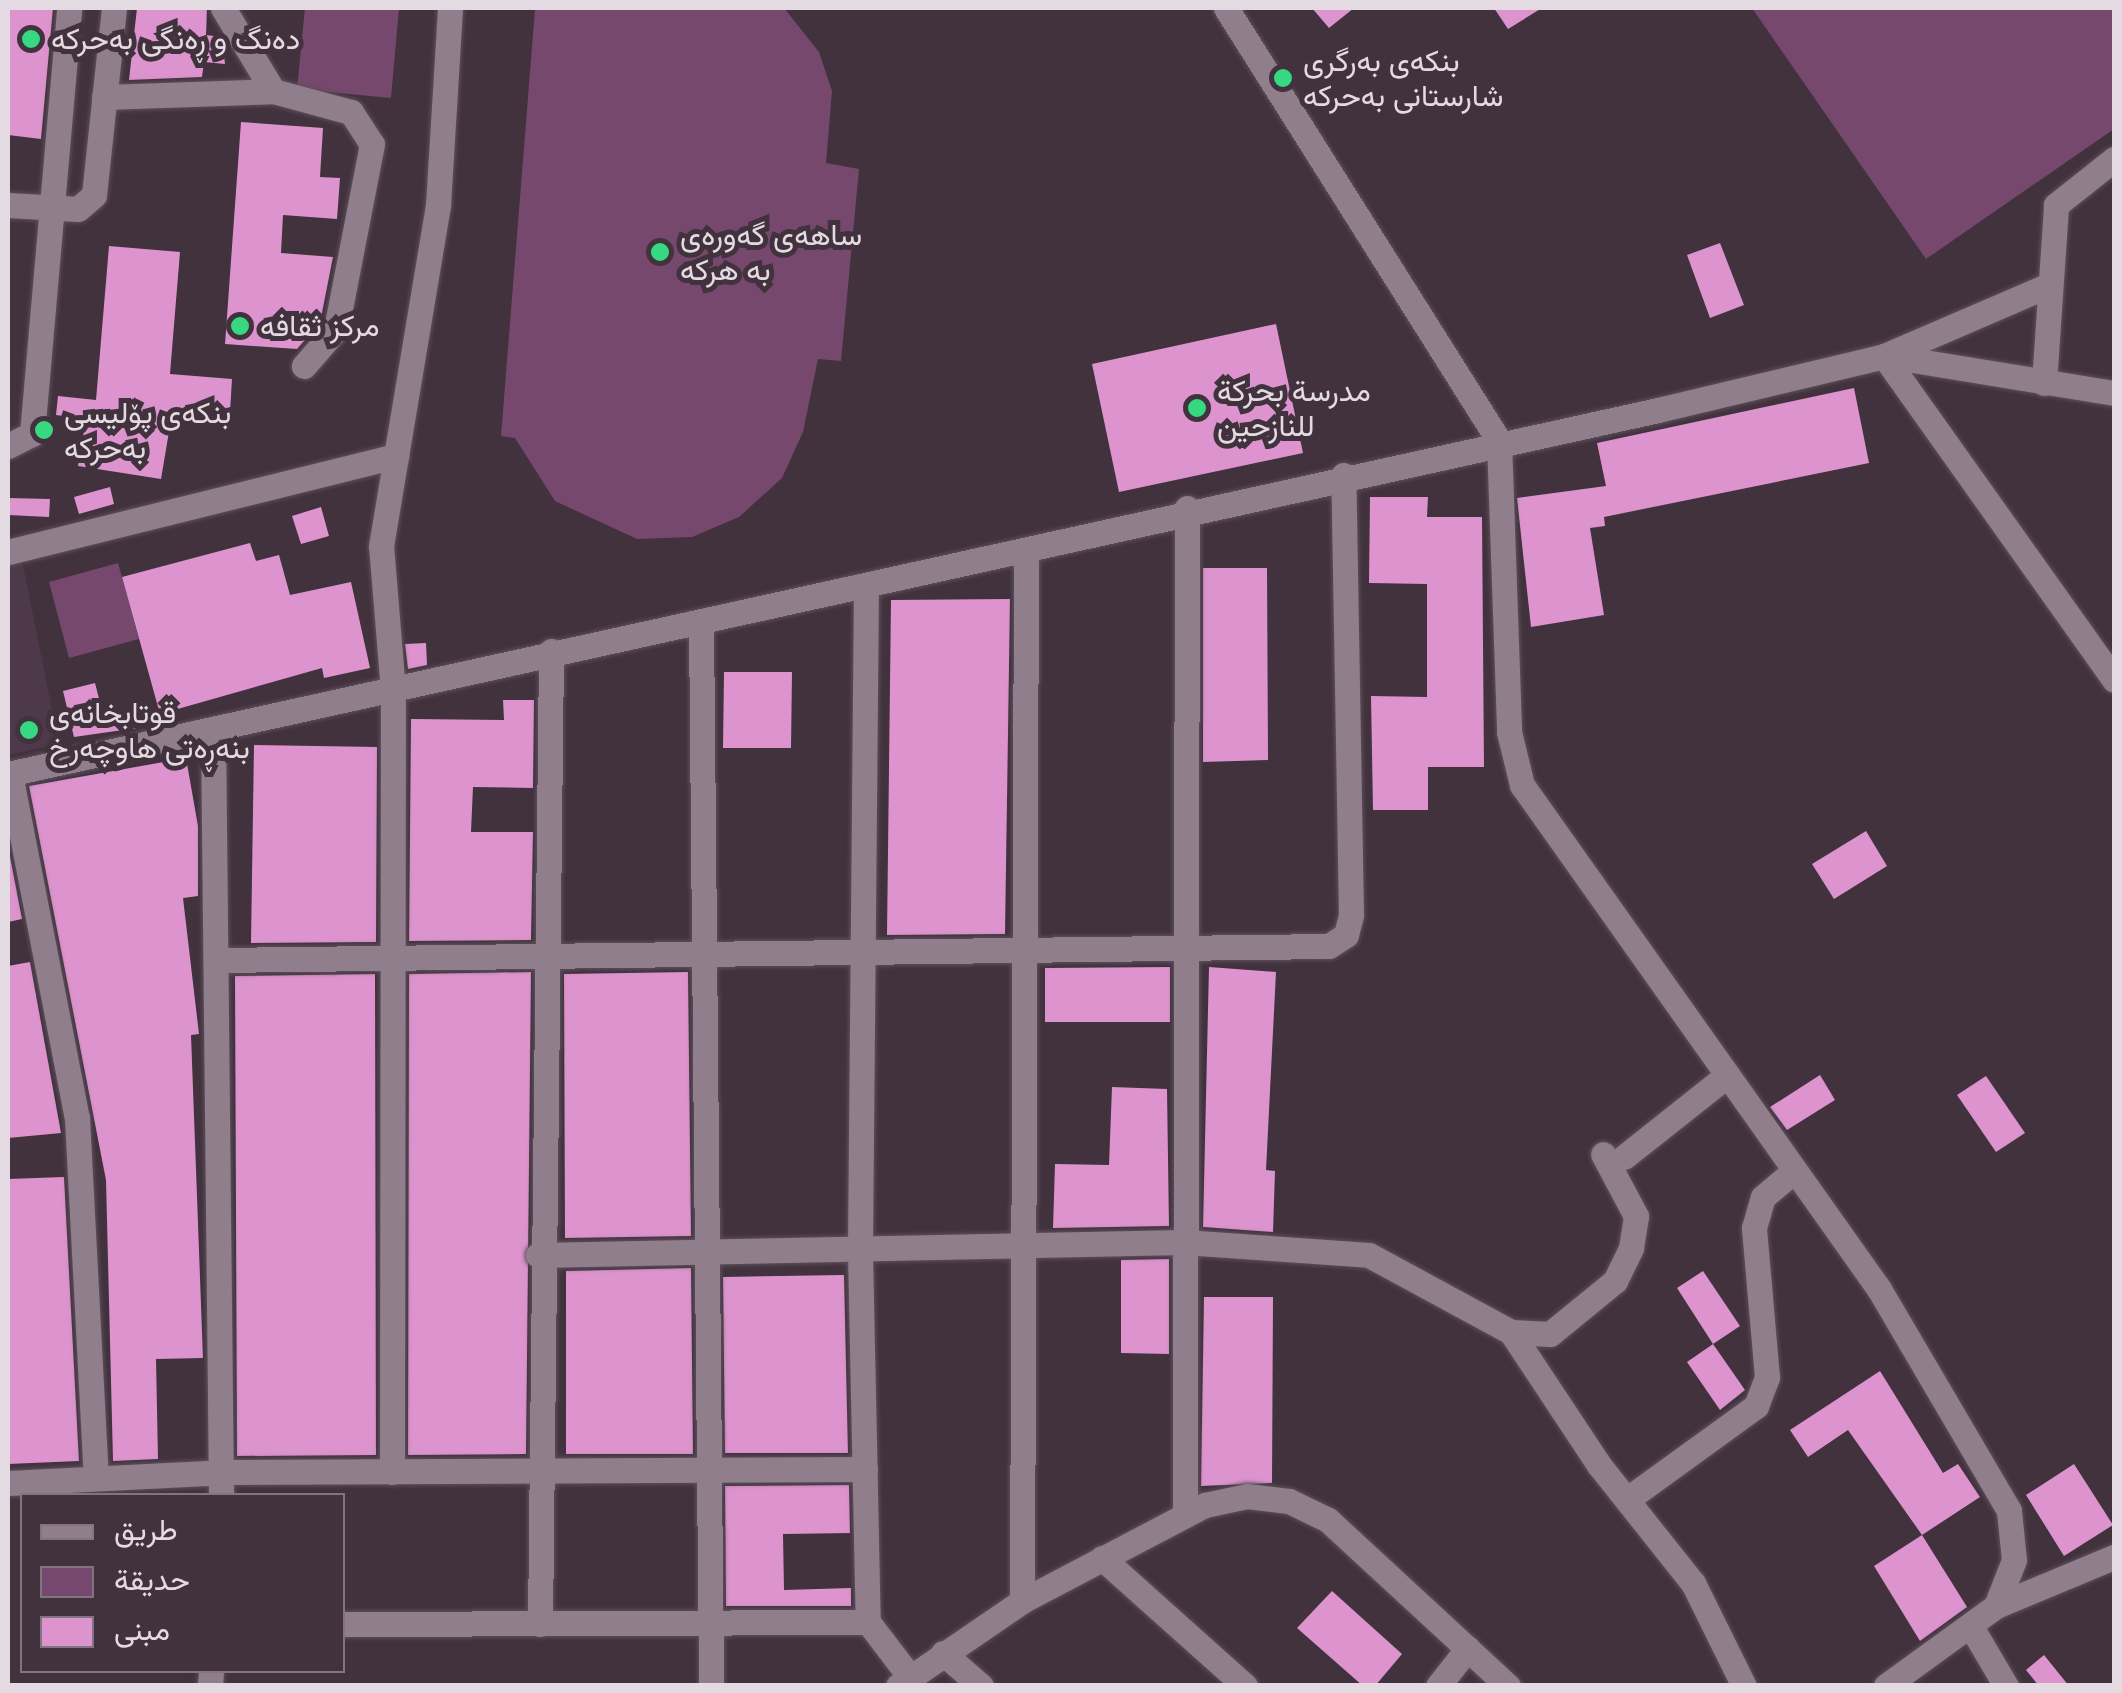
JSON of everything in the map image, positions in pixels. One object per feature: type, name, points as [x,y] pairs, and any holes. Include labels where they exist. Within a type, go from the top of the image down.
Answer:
[{"type":"street","points":[[8,446],[32,434],[58,208],[69,8]]},
{"type":"street","points":[[8,206],[78,209],[94,194],[114,8]]},
{"type":"street","points":[[222,8],[273,91]]},
{"type":"street","points":[[392,1472],[389,956],[393,691],[382,546],[438,205],[450,8]]},
{"type":"street","points":[[1226,8],[1499,441],[1515,768],[1724,1076],[1879,1289],[2009,1511],[2014,1560],[1996,1606],[1973,1630],[1886,1686]]},
{"type":"street","points":[[104,96],[273,91],[352,112],[372,144],[336,329],[304,366]]},
{"type":"street","points":[[2044,383],[2056,205],[2114,159]]},
{"type":"street","points":[[96,1476],[77,1118],[8,774],[393,691],[551,650],[1026,552],[1188,508],[1884,356],[2049,285]]},
{"type":"street","points":[[1884,356],[2114,393]]},
{"type":"street","points":[[1884,356],[2114,680]]},
{"type":"street","points":[[8,552],[396,456]]},
{"type":"street","points":[[217,960],[703,957],[863,951],[1328,946],[1346,935],[1342,475]]},
{"type":"street","points":[[1186,1515],[1184,1242],[1191,948],[1188,508]]},
{"type":"street","points":[[1022,1600],[1016,1249],[1026,552]]},
{"type":"street","points":[[866,585],[860,1252],[868,1622],[904,1681],[1022,1600],[1186,1515],[1247,1496],[1309,1509],[1508,1686]]},
{"type":"street","points":[[700,622],[703,1473],[711,1686]]},
{"type":"street","points":[[540,1624],[538,1255],[551,650]]},
{"type":"street","points":[[213,731],[222,1484]]},
{"type":"street","points":[[1512,1332],[1550,1334],[1615,1282],[1636,1216],[1613,1156],[1724,1076]]},
{"type":"street","points":[[1629,1498],[1756,1406],[1767,1377],[1754,1228],[1763,1197],[1794,1172]]},
{"type":"street","points":[[538,1255],[702,1256],[1184,1242],[1388,1259],[1512,1332],[1693,1583],[1744,1686]]},
{"type":"street","points":[[8,1483],[96,1476],[222,1484],[392,1472],[538,1476],[864,1469]]},
{"type":"street","points":[[1996,1606],[2114,1557]]},
{"type":"street","points":[[1102,1558],[1245,1686]]},
{"type":"street","points":[[345,1624],[868,1622]]},
{"type":"street","points":[[1973,1630],[2006,1686]]},
{"type":"street","points":[[1438,1686],[1468,1648]]},
{"type":"street","points":[[944,1652],[981,1686]]},
{"type":"shaded area","points":[[22,560],[59,744],[8,755],[8,563]]},
{"type":"green space","points":[[305,8],[399,8],[391,98],[297,89]]},
{"type":"green space","points":[[784,8],[819,52],[832,91],[826,163],[859,169],[841,361],[818,359],[803,432],[782,478],[739,517],[692,537],[637,539],[555,501],[515,438],[501,436],[535,9]]},
{"type":"green space","points":[[1752,8],[2114,8],[2114,129],[1926,259]]},
{"type":"green space","points":[[118,563],[139,639],[69,658],[49,582]]},
{"type":"building","points":[[8,8],[53,8],[41,139],[8,135]]},
{"type":"building","points":[[137,8],[207,8],[206,35],[222,37],[225,64],[204,62],[202,77],[129,80]]},
{"type":"building","points":[[1312,8],[1354,8],[1329,28]]},
{"type":"building","points":[[1494,8],[1542,8],[1508,29]]},
{"type":"building","points":[[241,122],[323,128],[320,177],[340,178],[337,219],[283,215],[281,253],[333,257],[320,323],[297,349],[225,344]]},
{"type":"building","points":[[1720,243],[1744,305],[1710,318],[1687,255]]},
{"type":"building","points":[[109,246],[180,252],[170,374],[232,379],[230,412],[173,408],[161,479],[78,466],[86,419],[56,415],[58,396],[96,400]]},
{"type":"building","name":"مدرسة بحركة للنازحين","points":[[1276,324],[1303,453],[1119,492],[1092,364]]},
{"type":"building","points":[[1854,388],[1869,463],[1604,517],[1605,526],[1590,528],[1604,615],[1531,627],[1517,498],[1606,486],[1597,443]]},
{"type":"building","points":[[110,487],[114,504],[79,514],[74,497]]},
{"type":"building","points":[[1370,497],[1428,497],[1427,517],[1482,517],[1484,767],[1428,767],[1428,810],[1373,810],[1371,696],[1427,697],[1427,584],[1369,583]]},
{"type":"building","points":[[8,498],[50,499],[49,517],[8,515]]},
{"type":"building","points":[[321,507],[329,536],[301,544],[292,516]]},
{"type":"building","points":[[250,543],[256,561],[279,555],[290,595],[351,582],[370,668],[324,678],[322,668],[160,714],[122,577]]},
{"type":"building","points":[[1203,568],[1267,568],[1268,760],[1203,762]]},
{"type":"building","points":[[1010,599],[1005,934],[887,935],[891,600]]},
{"type":"building","points":[[426,643],[427,665],[408,669],[405,644]]},
{"type":"building","points":[[724,672],[792,672],[791,748],[723,748]]},
{"type":"building","points":[[95,683],[104,718],[139,709],[144,727],[74,737],[63,691]]},
{"type":"building","points":[[503,700],[534,700],[533,788],[473,787],[471,832],[533,832],[531,940],[409,941],[411,719],[504,720]]},
{"type":"building","points":[[254,745],[377,747],[376,942],[251,943]]},
{"type":"building","points":[[186,758],[198,826],[198,896],[183,898],[199,1034],[191,1035],[203,1358],[156,1359],[158,1459],[113,1461],[106,1180],[29,786]]},
{"type":"building","points":[[1866,831],[1887,866],[1834,899],[1812,864]]},
{"type":"building","points":[[8,846],[22,919],[8,922]]},
{"type":"building","points":[[30,962],[61,1133],[8,1138],[8,966]]},
{"type":"building","points":[[1170,967],[1170,1022],[1045,1022],[1045,968]]},
{"type":"building","points":[[1209,967],[1276,972],[1266,1170],[1275,1171],[1273,1232],[1203,1227]]},
{"type":"building","points":[[531,972],[526,1454],[408,1455],[409,974]]},
{"type":"building","points":[[688,972],[691,1236],[565,1238],[564,974]]},
{"type":"building","points":[[375,974],[376,1455],[237,1456],[235,976]]},
{"type":"building","points":[[1820,1075],[1835,1100],[1787,1130],[1770,1107]]},
{"type":"building","points":[[1986,1076],[2025,1133],[1996,1152],[1957,1095]]},
{"type":"building","points":[[1112,1087],[1167,1089],[1169,1226],[1053,1228],[1055,1164],[1109,1165]]},
{"type":"building","points":[[64,1177],[79,1461],[8,1464],[8,1179]]},
{"type":"building","points":[[1169,1259],[1169,1354],[1121,1353],[1121,1260]]},
{"type":"building","points":[[691,1268],[693,1454],[566,1454],[566,1271]]},
{"type":"building","points":[[1703,1271],[1740,1326],[1713,1344],[1677,1288]]},
{"type":"building","points":[[844,1275],[848,1453],[725,1453],[723,1277]]},
{"type":"building","points":[[1204,1297],[1273,1297],[1272,1483],[1201,1486]]},
{"type":"building","points":[[1713,1344],[1745,1390],[1720,1410],[1687,1362]]},
{"type":"building","points":[[1880,1371],[1943,1473],[1958,1464],[1980,1497],[1922,1535],[1848,1430],[1808,1457],[1790,1430]]},
{"type":"building","points":[[2074,1464],[2113,1525],[2064,1556],[2026,1495]]},
{"type":"building","points":[[849,1485],[850,1533],[783,1534],[784,1590],[851,1588],[851,1606],[726,1606],[725,1486]]},
{"type":"building","points":[[1922,1535],[1967,1607],[1920,1641],[1874,1566]]},
{"type":"building","points":[[1332,1591],[1402,1654],[1375,1686],[1363,1686],[1297,1628]]},
{"type":"building","points":[[2044,1655],[2069,1686],[2039,1686],[2026,1670]]},
{"type":"place","name":"دەنگ و ڕەنگی بەحرکە","points":[[31,39]]},
{"type":"place","name":"بنکەی بەرگری شارستانی بەحرکە","points":[[1283,78]]},
{"type":"place","name":"ساهه‌ی گه‌وره‌ی به هركه‌","points":[[660,252]]},
{"type":"place","name":"مرکز ثقافە","points":[[240,326]]},
{"type":"place","name":"مدرسة بحركة للنازحين","points":[[1197,408]]},
{"type":"place","name":"بنکەی پۆلیسی بەحرکە","points":[[44,430]]},
{"type":"place","name":"قوتابخانەی بنەڕەتی هاوچەرخ","points":[[29,730]]}]
